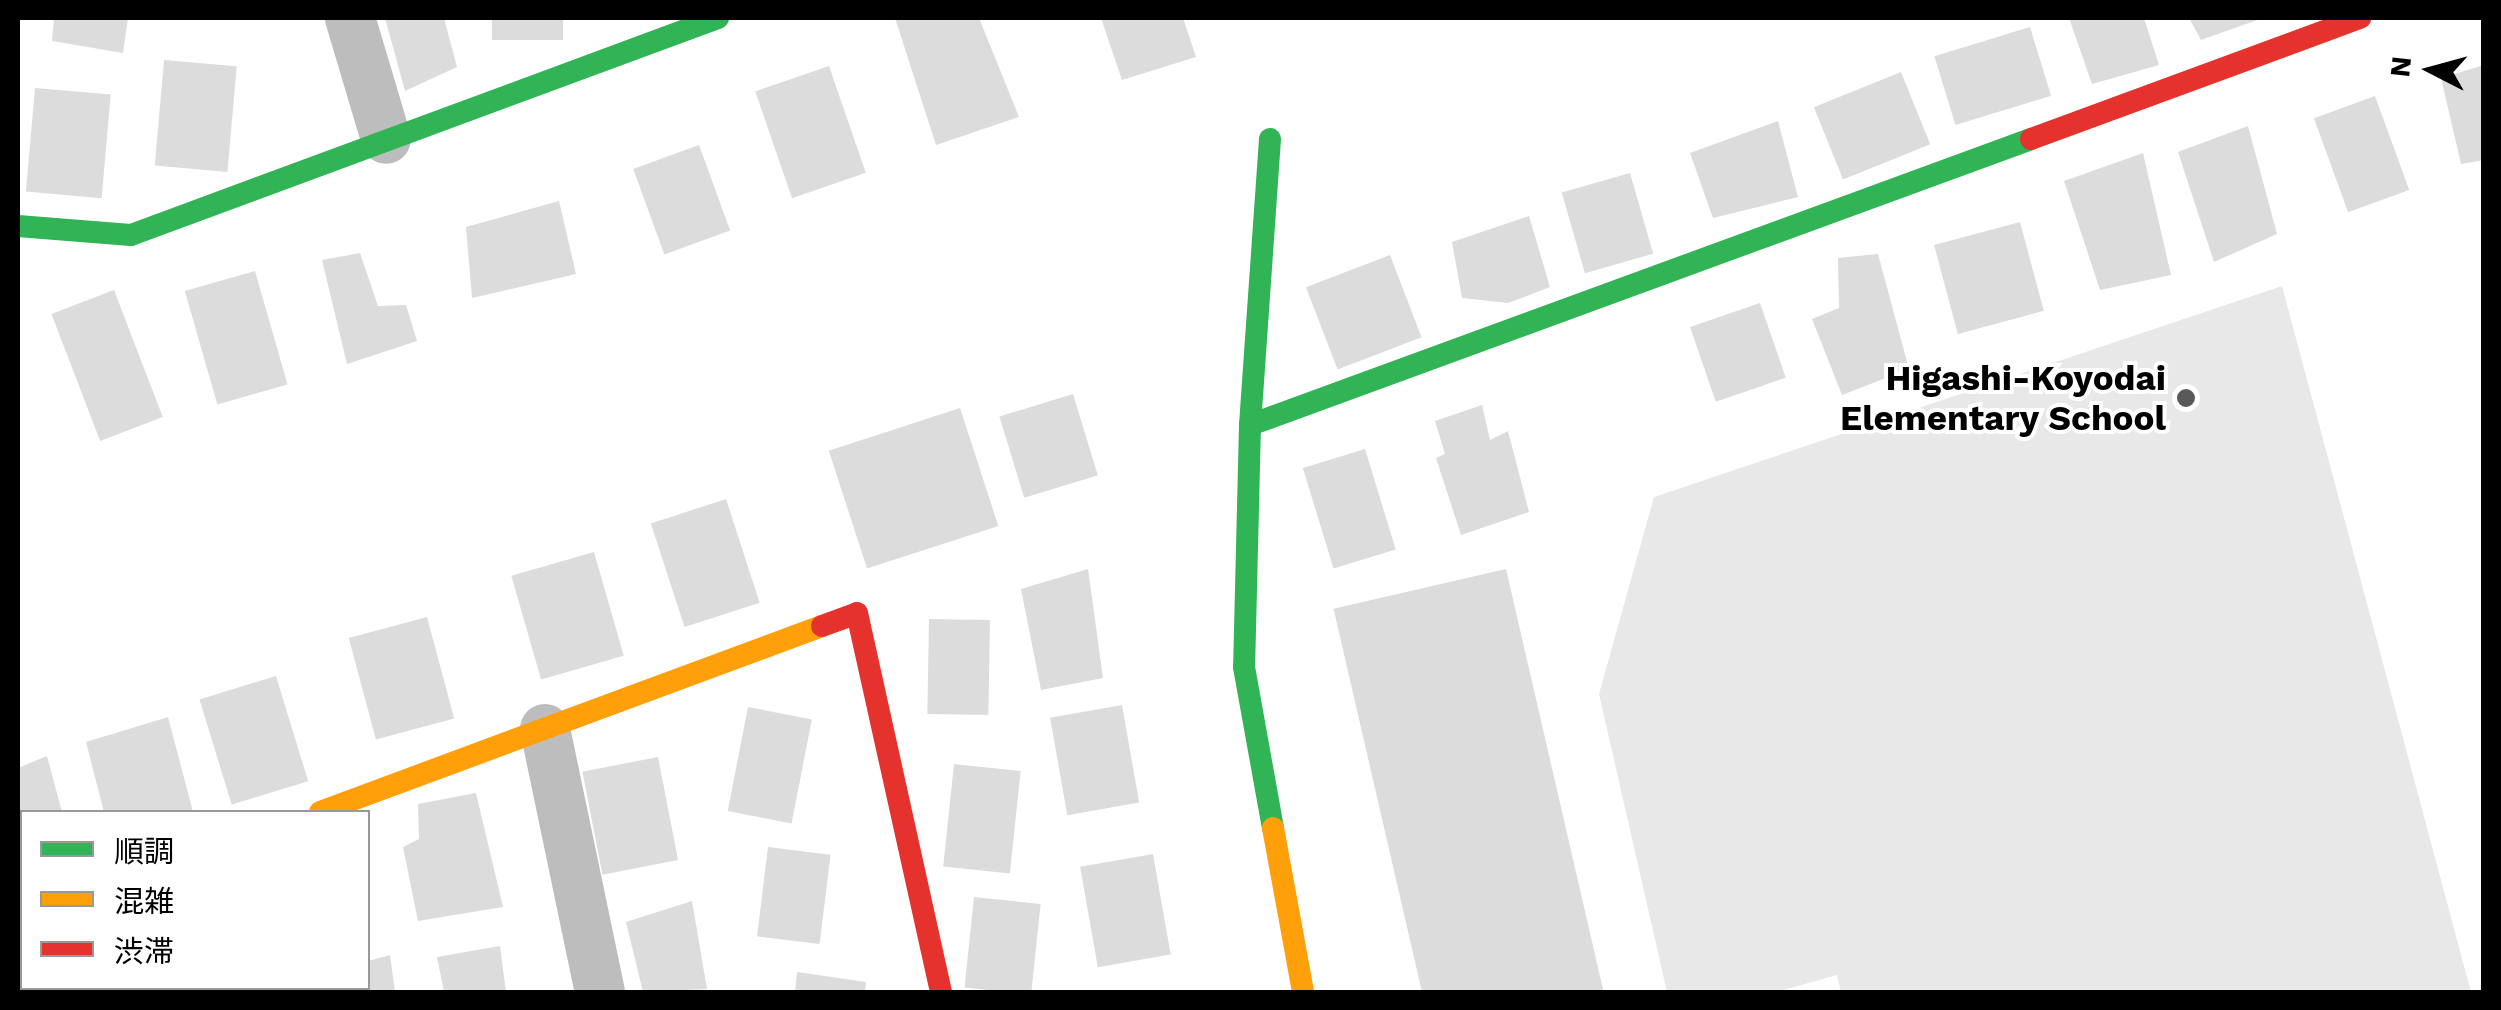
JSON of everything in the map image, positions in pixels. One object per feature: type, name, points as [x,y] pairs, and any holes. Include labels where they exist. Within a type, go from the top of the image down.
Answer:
[{"type":"street","points":[[350,18],[386,140]]},
{"type":"street","points":[[18,226],[131,236],[718,18]]},
{"type":"street","points":[[1250,425],[2360,18]]},
{"type":"street","points":[[1270,139],[1250,425],[1244,667],[1304,992]]},
{"type":"street","points":[[325,810],[857,613],[941,992]]},
{"type":"street","points":[[545,729],[600,992]]},
{"type":"shaded area","name":"Higashi-Koyodai Elementary School","points":[[2282,286],[2471,992],[1841,992],[1837,975],[1776,992],[1667,992],[1599,694],[1654,497]]},
{"type":"building","points":[[54,18],[128,18],[123,53],[52,41]]},
{"type":"building","points":[[385,18],[444,18],[457,67],[405,91]]},
{"type":"building","points":[[492,18],[563,18],[563,40],[492,40]]},
{"type":"building","points":[[895,18],[979,18],[1019,117],[936,145]]},
{"type":"building","points":[[1101,18],[1183,18],[1196,57],[1122,80]]},
{"type":"building","points":[[2069,18],[2144,18],[2159,65],[2092,84]]},
{"type":"building","points":[[2189,18],[2263,18],[2201,40]]},
{"type":"building","points":[[2030,27],[2051,96],[1955,125],[1934,56]]},
{"type":"building","points":[[164,60],[237,66],[227,172],[155,166]]},
{"type":"building","points":[[2484,65],[2484,160],[2461,164],[2441,78]]},
{"type":"building","points":[[829,66],[866,173],[792,198],[755,91]]},
{"type":"building","points":[[1901,72],[1930,144],[1843,180],[1814,107]]},
{"type":"building","points":[[35,88],[111,95],[102,198],[26,192]]},
{"type":"building","points":[[2375,96],[2409,190],[2348,212],[2314,118]]},
{"type":"building","points":[[1778,121],[1798,197],[1713,218],[1690,153]]},
{"type":"building","points":[[2248,126],[2277,234],[2214,262],[2178,152]]},
{"type":"building","points":[[699,145],[730,231],[664,254],[633,169]]},
{"type":"building","points":[[2143,153],[2171,275],[2100,290],[2064,181]]},
{"type":"building","points":[[1630,173],[1653,254],[1585,273],[1562,193]]},
{"type":"building","points":[[559,201],[576,274],[472,298],[466,227]]},
{"type":"building","points":[[1529,216],[1550,287],[1508,303],[1462,298],[1452,242]]},
{"type":"building","points":[[2020,222],[2044,311],[1958,334],[1934,245]]},
{"type":"building","points":[[360,253],[378,306],[406,305],[417,341],[347,364],[322,260]]},
{"type":"building","points":[[1878,254],[1909,369],[1842,395],[1812,319],[1839,308],[1838,258]]},
{"type":"building","points":[[1390,255],[1422,337],[1338,369],[1306,287]]},
{"type":"building","points":[[255,271],[288,384],[217,405],[185,291]]},
{"type":"building","points":[[114,290],[163,417],[100,441],[51,314]]},
{"type":"building","points":[[1760,303],[1786,378],[1716,402],[1690,327]]},
{"type":"building","points":[[1073,394],[1098,475],[1024,498],[999,417]]},
{"type":"building","points":[[1482,405],[1490,440],[1508,431],[1529,512],[1461,535],[1436,458],[1445,454],[1435,421]]},
{"type":"building","points":[[960,408],[998,526],[867,569],[829,451]]},
{"type":"building","points":[[1365,449],[1396,549],[1334,568],[1303,468]]},
{"type":"building","points":[[726,499],[760,603],[685,627],[651,523]]},
{"type":"building","points":[[594,552],[624,656],[541,680],[511,576]]},
{"type":"building","points":[[1088,569],[1103,678],[1041,690],[1021,589]]},
{"type":"building","points":[[1506,569],[1604,992],[1422,992],[1334,609]]},
{"type":"building","points":[[427,617],[454,718],[376,739],[349,638]]},
{"type":"building","points":[[929,619],[990,620],[988,715],[927,714]]},
{"type":"building","points":[[276,676],[308,781],[232,805],[199,699]]},
{"type":"building","points":[[1122,705],[1139,802],[1067,815],[1050,718]]},
{"type":"building","points":[[748,707],[812,719],[792,823],[728,811]]},
{"type":"building","points":[[168,717],[192,810],[103,810],[86,742]]},
{"type":"building","points":[[47,756],[61,810],[20,810],[18,885],[18,768]]},
{"type":"building","points":[[658,757],[678,860],[602,875],[582,772]]},
{"type":"building","points":[[954,764],[1021,771],[1010,873],[943,866]]},
{"type":"building","points":[[476,793],[503,907],[418,921],[403,847],[419,839],[418,804]]},
{"type":"building","points":[[768,847],[831,855],[820,944],[757,936]]},
{"type":"building","points":[[1153,854],[1171,954],[1098,967],[1080,867]]},
{"type":"building","points":[[974,897],[1041,904],[1031,992],[964,988]]},
{"type":"building","points":[[692,901],[707,989],[643,992],[626,922]]},
{"type":"building","points":[[500,946],[506,992],[444,992],[437,957]]},
{"type":"building","points":[[390,955],[395,992],[303,992],[370,990],[370,960]]},
{"type":"building","points":[[797,972],[866,982],[865,992],[795,992]]},
{"type":"building","points":[[113,990],[179,990],[179,992]]},
{"type":"traffic: fast","points":[[18,226],[131,235],[718,18]]},
{"type":"traffic: fast","points":[[1270,139],[1250,425],[1244,667],[1273,828]]},
{"type":"traffic: fast","points":[[1250,425],[2031,139]]},
{"type":"traffic: slow","points":[[325,810],[822,626]]},
{"type":"traffic: slow","points":[[1273,828],[1303,992]]},
{"type":"traffic: jam","points":[[2031,139],[2360,18]]},
{"type":"traffic: jam","points":[[822,626],[857,613],[941,992]]},
{"type":"place","name":"Higashi-Koyodai Elementary School","points":[[2186,398]]}]
